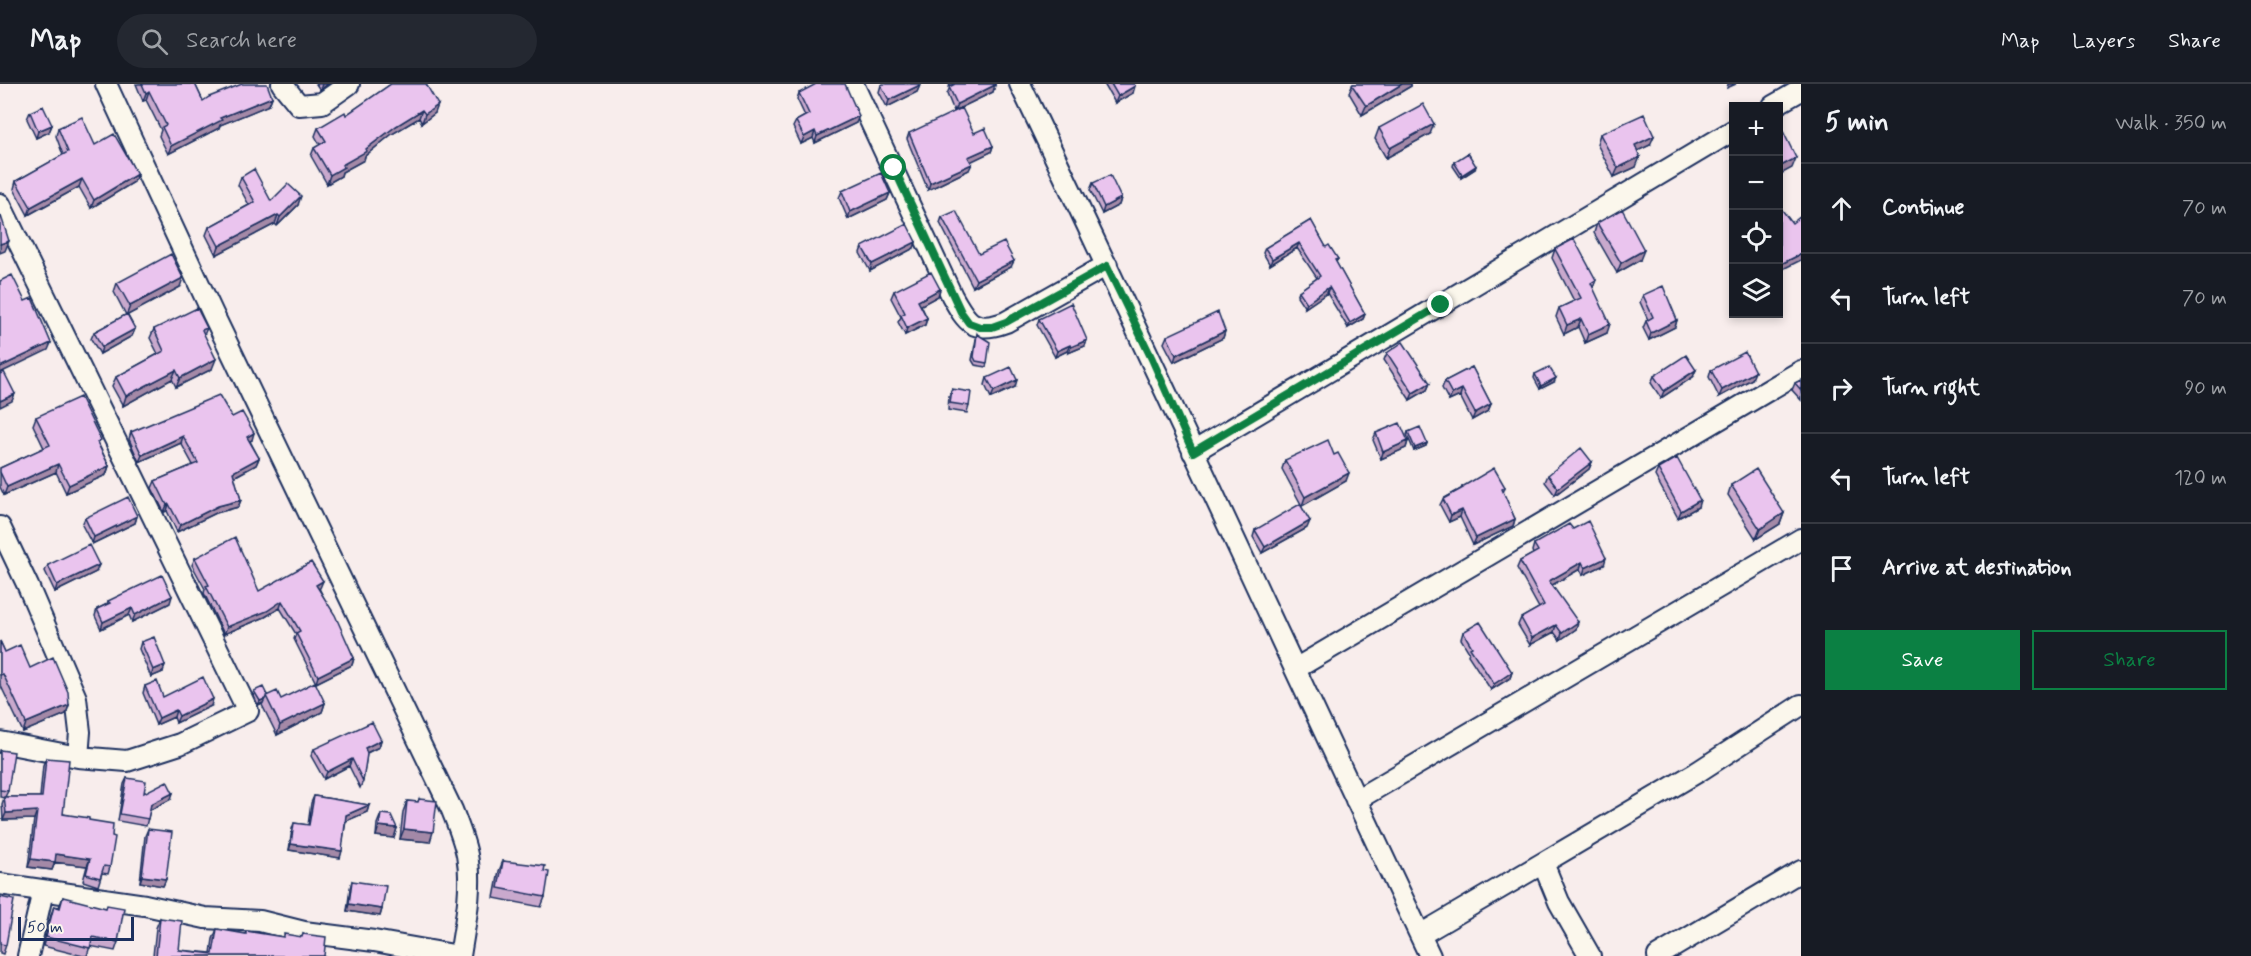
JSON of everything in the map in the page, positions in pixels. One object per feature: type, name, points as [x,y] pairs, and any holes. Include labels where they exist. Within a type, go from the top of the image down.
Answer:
[{"type":"street","points":[[282,84],[299,105],[322,103],[349,84]]},
{"type":"street","points":[[853,84],[952,296],[969,323],[980,327],[992,327],[1006,322],[1107,266]]},
{"type":"street","points":[[1780,102],[1801,89],[1799,84]]},
{"type":"street","points":[[0,884],[145,905],[205,918],[260,921],[304,932],[374,941],[459,956],[466,915],[469,880],[467,855],[453,810],[213,314],[108,85]]},
{"type":"street","points":[[1023,85],[1430,956]]},
{"type":"street","points":[[1193,452],[1729,133]]},
{"type":"street","points":[[0,204],[248,711],[180,744],[149,756],[127,761],[78,757],[0,742]]},
{"type":"street","points":[[1295,669],[1801,371]]},
{"type":"street","points":[[0,528],[33,596],[76,698],[80,724],[78,757]]},
{"type":"street","points":[[1356,800],[1801,539]]},
{"type":"street","points":[[1420,935],[1696,773],[1801,705]]},
{"type":"street","points":[[1543,863],[1559,902],[1590,956]]},
{"type":"street","points":[[1658,956],[1801,871]]},
{"type":"street","points":[[28,956],[43,891]]},
{"type":"building","points":[[142,84],[195,84],[203,101],[242,84],[267,84],[272,97],[220,118],[222,120],[171,146],[162,127],[166,125],[149,91],[146,93]]},
{"type":"building","points":[[391,84],[426,84],[438,105],[425,114],[422,110],[396,126],[366,149],[367,151],[342,165],[344,167],[330,175],[314,148],[326,141],[318,128],[345,112],[346,115]]},
{"type":"building","points":[[816,84],[845,84],[859,116],[817,136],[815,131],[804,137],[796,121],[809,114],[799,93]]},
{"type":"building","points":[[955,84],[995,85],[957,104],[949,87]]},
{"type":"building","points":[[1111,84],[1134,84],[1135,86],[1118,96]]},
{"type":"building","points":[[1353,84],[1402,84],[1366,106]]},
{"type":"building","points":[[881,85],[920,85],[889,100]]},
{"type":"building","points":[[1423,104],[1434,124],[1390,148],[1379,128]]},
{"type":"building","points":[[43,106],[52,125],[38,131],[30,112]]},
{"type":"building","points":[[962,108],[974,133],[985,128],[993,146],[968,157],[972,164],[930,183],[909,133]]},
{"type":"building","points":[[1644,114],[1654,136],[1635,145],[1640,157],[1618,168],[1600,134]]},
{"type":"building","points":[[82,117],[95,145],[114,134],[137,174],[94,200],[82,179],[31,207],[16,181],[68,152],[58,128]]},
{"type":"building","points":[[1783,131],[1796,158],[1783,165]]},
{"type":"building","points":[[1468,153],[1476,166],[1462,175],[1454,162]]},
{"type":"building","points":[[254,169],[271,201],[288,184],[301,196],[280,217],[278,215],[219,246],[209,227],[255,202],[241,177]]},
{"type":"building","points":[[881,173],[890,193],[850,212],[842,191]]},
{"type":"building","points":[[1110,175],[1121,198],[1104,207],[1093,183]]},
{"type":"building","points":[[1622,209],[1644,250],[1621,263],[1597,223]]},
{"type":"building","points":[[956,211],[979,254],[1004,242],[1014,261],[976,280],[942,217]]},
{"type":"building","points":[[1783,211],[1792,223],[1801,216],[1801,254],[1783,263]]},
{"type":"building","points":[[0,216],[9,241],[0,244]]},
{"type":"building","points":[[1311,220],[1326,247],[1329,245],[1338,259],[1335,260],[1365,314],[1350,323],[1329,287],[1307,303],[1299,291],[1320,276],[1299,243],[1272,259],[1265,248]]},
{"type":"building","points":[[907,224],[916,242],[872,264],[862,247]]},
{"type":"building","points":[[1574,239],[1596,280],[1591,283],[1610,324],[1588,334],[1581,319],[1567,325],[1559,308],[1581,298],[1555,249]]},
{"type":"building","points":[[171,254],[183,278],[130,306],[117,283]]},
{"type":"building","points":[[931,272],[940,289],[918,301],[927,318],[907,328],[901,315],[905,313],[894,291]]},
{"type":"building","points":[[12,275],[25,301],[32,298],[51,343],[0,367],[0,281]]},
{"type":"building","points":[[1663,286],[1677,320],[1651,333],[1646,321],[1653,317],[1643,295]]},
{"type":"building","points":[[1071,303],[1087,340],[1057,351],[1039,319]]},
{"type":"building","points":[[197,308],[207,328],[202,330],[216,359],[180,378],[176,370],[126,396],[116,377],[164,351],[154,329]]},
{"type":"building","points":[[1218,312],[1225,331],[1176,355],[1167,336]]},
{"type":"building","points":[[127,314],[135,329],[102,347],[94,332]]},
{"type":"building","points":[[977,334],[990,342],[987,363],[976,361],[974,357]]},
{"type":"building","points":[[1403,342],[1430,383],[1413,393],[1387,353]]},
{"type":"building","points":[[1745,352],[1755,372],[1722,390],[1711,370]]},
{"type":"building","points":[[1686,355],[1696,370],[1664,391],[1654,376]]},
{"type":"building","points":[[1011,367],[1017,380],[994,391],[987,378]]},
{"type":"building","points":[[1472,367],[1491,404],[1475,413],[1462,389],[1452,394],[1445,381]]},
{"type":"building","points":[[1549,367],[1556,378],[1541,386],[1535,374]]},
{"type":"building","points":[[4,372],[15,394],[0,401],[0,374]]},
{"type":"building","points":[[1801,380],[1801,390],[1795,383]]},
{"type":"building","points":[[952,389],[971,392],[969,406],[950,403]]},
{"type":"building","points":[[219,395],[232,417],[242,412],[254,433],[247,437],[259,458],[233,472],[241,500],[218,506],[180,525],[155,481],[198,463],[183,436],[142,455],[131,432]]},
{"type":"building","points":[[80,397],[101,440],[97,442],[109,466],[69,485],[58,464],[7,487],[0,468],[50,445],[36,417]]},
{"type":"building","points":[[1400,423],[1408,441],[1383,452],[1376,433]]},
{"type":"building","points":[[1420,427],[1427,443],[1415,448],[1408,432]]},
{"type":"building","points":[[1328,440],[1334,455],[1338,453],[1349,473],[1305,497],[1285,460]]},
{"type":"building","points":[[1581,448],[1592,462],[1558,488],[1548,475]]},
{"type":"building","points":[[1677,458],[1700,500],[1681,511],[1658,469]]},
{"type":"building","points":[[1494,468],[1505,487],[1502,489],[1515,519],[1476,538],[1462,510],[1451,515],[1443,499]]},
{"type":"building","points":[[1756,469],[1784,513],[1760,529],[1731,485]]},
{"type":"building","points":[[128,497],[137,516],[94,537],[85,518]]},
{"type":"building","points":[[1300,504],[1310,521],[1265,547],[1255,530]]},
{"type":"building","points":[[1588,521],[1606,558],[1585,568],[1582,562],[1549,581],[1578,622],[1562,633],[1556,625],[1532,638],[1521,618],[1544,605],[1520,561],[1538,551],[1534,544],[1569,524],[1573,529]]},
{"type":"building","points":[[235,537],[259,591],[311,562],[323,581],[316,585],[335,615],[354,658],[318,676],[296,633],[300,631],[282,601],[267,611],[227,627],[206,586],[209,585],[195,558]]},
{"type":"building","points":[[89,545],[99,565],[57,585],[48,565]]},
{"type":"building","points":[[162,575],[172,596],[135,615],[132,608],[103,622],[97,609],[110,603],[108,601]]},
{"type":"building","points":[[1480,622],[1512,672],[1494,684],[1470,648],[1472,647],[1463,632]]},
{"type":"building","points":[[154,637],[165,665],[153,670],[141,642]]},
{"type":"building","points":[[0,641],[5,652],[20,645],[30,668],[53,657],[68,692],[69,705],[26,723],[3,674],[0,675]]},
{"type":"building","points":[[203,677],[213,699],[179,716],[176,710],[159,718],[145,686],[157,681],[163,697]]},
{"type":"building","points":[[315,682],[325,703],[280,725],[266,696],[277,691],[281,699]]},
{"type":"building","points":[[263,687],[267,695],[260,701],[254,691]]},
{"type":"building","points":[[372,722],[381,740],[365,748],[367,754],[363,781],[352,759],[327,772],[314,749]]},
{"type":"building","points":[[0,750],[14,752],[8,791],[0,790]]},
{"type":"building","points":[[46,758],[69,760],[63,814],[113,824],[112,836],[115,837],[110,867],[104,866],[100,878],[86,874],[90,859],[56,854],[55,862],[31,859],[37,811],[6,813],[4,797],[42,797]]},
{"type":"building","points":[[127,778],[146,781],[144,793],[167,781],[173,793],[151,804],[148,819],[120,814]]},
{"type":"building","points":[[314,796],[369,805],[346,815],[342,851],[291,844],[294,823],[309,825]]},
{"type":"building","points":[[419,799],[437,801],[433,832],[404,829],[407,801],[418,802]]},
{"type":"building","points":[[381,814],[391,815],[397,828],[379,826]]},
{"type":"building","points":[[148,829],[172,832],[166,879],[142,876]]},
{"type":"building","points":[[503,861],[545,866],[544,871],[549,872],[545,897],[498,888]]},
{"type":"building","points":[[352,881],[386,886],[382,909],[349,904]]},
{"type":"building","points":[[0,897],[14,900],[6,945],[0,944]]},
{"type":"building","points":[[63,897],[106,908],[107,905],[124,908],[118,942],[93,937],[90,948],[46,937],[54,906],[60,908]]},
{"type":"building","points":[[160,918],[182,921],[179,950],[213,954],[217,929],[284,937],[284,934],[302,937],[303,934],[326,937],[324,956],[156,956]]},
{"type":"route","points":[[894,168],[952,296],[969,323],[980,327],[992,327],[1006,322],[1107,266],[1152,359],[1193,452],[1441,305]]}]
